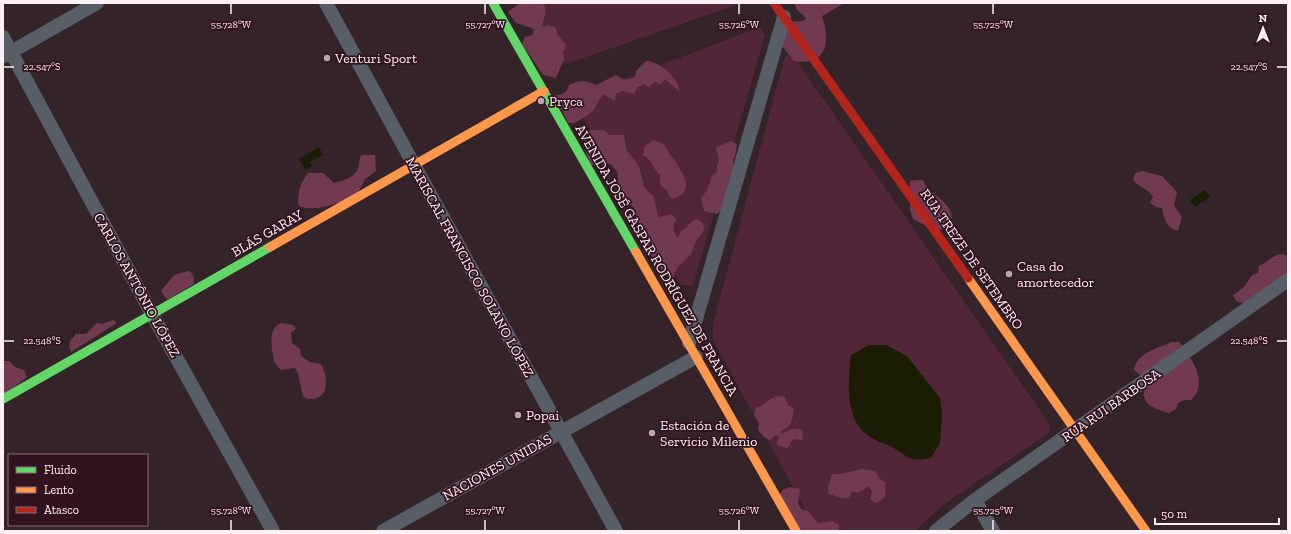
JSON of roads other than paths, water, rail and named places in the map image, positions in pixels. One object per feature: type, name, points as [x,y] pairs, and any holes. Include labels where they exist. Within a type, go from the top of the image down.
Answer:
[{"type":"main road","name":"AVENIDA JOSÉ GASPAR RODRÍGUEZ DE FRANCIA","points":[[493,3],[796,531]]},
{"type":"main road","name":"RUA TREZE DE SETEMBRO","points":[[776,4],[1146,531]]},
{"type":"main road","name":"BLÁS GARAY","points":[[3,399],[544,91]]},
{"type":"street","points":[[7,54],[97,3]]},
{"type":"street","name":"MARISCAL FRANCISCO SOLANO LÓPEZ","points":[[326,3],[616,531]]},
{"type":"street","points":[[689,343],[784,17]]},
{"type":"street","name":"CARLOS ANTÔNIO LÓPEZ","points":[[3,37],[7,54],[273,531]]},
{"type":"street","name":"RUA RUI BARBOSA","points":[[936,531],[975,500],[1288,280]]},
{"type":"street","name":"NACIONES UNIDAS","points":[[383,531],[696,357]]},
{"type":"street","points":[[975,500],[993,531]]},
{"type":"place","name":"Venturi Sport","points":[[327,58]]},
{"type":"place","name":"Pryca","points":[[541,101]]},
{"type":"place","name":"Casa do amortecedor","points":[[1009,274]]},
{"type":"place","name":"Popai","points":[[518,415]]},
{"type":"place","name":"Estación de Servicio Milenio","points":[[652,433]]}]
